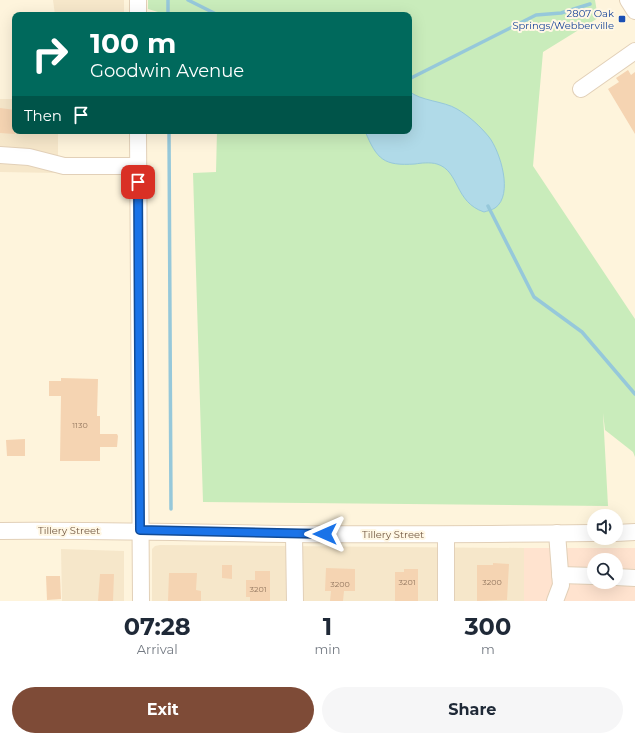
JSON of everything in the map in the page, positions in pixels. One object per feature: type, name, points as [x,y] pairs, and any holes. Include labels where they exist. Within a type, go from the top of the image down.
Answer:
[{"type":"street","points":[[138,0],[138,12]]},
{"type":"street","points":[[628,0],[635,11]]},
{"type":"street","points":[[581,89],[635,51]]},
{"type":"street","points":[[138,134],[141,601]]},
{"type":"street","points":[[0,155],[29,157],[64,166],[138,166]]},
{"type":"street","name":"Tillery Street","points":[[0,530],[140,530],[294,534],[446,535],[587,533]]},
{"type":"street","points":[[623,533],[635,532]]},
{"type":"street","points":[[555,601],[560,585],[557,533]]},
{"type":"street","points":[[294,534],[295,601]]},
{"type":"street","points":[[446,535],[446,601]]},
{"type":"street","points":[[560,575],[587,576]]},
{"type":"street","points":[[623,577],[635,578]]},
{"type":"shaded area","points":[[53,0],[124,0],[124,12],[55,12]]},
{"type":"shaded area","points":[[0,99],[12,99],[12,134],[58,134],[58,173],[0,172]]},
{"type":"shaded area","points":[[155,546],[524,548],[524,601],[152,601],[152,549]]},
{"type":"shaded area","points":[[524,548],[635,548],[635,601],[524,601]]},
{"type":"shaded area","points":[[61,549],[124,551],[124,601],[62,601]]},
{"type":"green space","points":[[148,0],[595,0],[598,18],[543,52],[533,166],[635,319],[635,457],[633,452],[605,430],[603,413],[608,506],[203,502],[193,173],[216,172],[217,134],[412,134],[412,12],[158,12],[148,9]]},
{"type":"water","points":[[412,93],[419,97],[452,106],[466,115],[482,129],[493,144],[501,162],[503,173],[504,193],[501,202],[495,208],[484,212],[474,207],[467,201],[450,173],[444,168],[437,164],[429,163],[396,164],[389,162],[378,155],[366,134],[412,134]]},
{"type":"building","points":[[628,70],[631,75],[635,72],[635,134],[608,89],[619,82],[616,78]]},
{"type":"building","points":[[0,108],[12,110],[12,134],[0,133]]},
{"type":"building","points":[[61,378],[98,379],[97,416],[100,416],[100,434],[117,434],[118,436],[117,447],[100,447],[100,461],[60,461],[61,396],[49,396],[49,381],[61,381]]},
{"type":"building","points":[[25,439],[25,456],[7,456],[6,440]]},
{"type":"building","points":[[493,563],[509,564],[507,600],[477,601],[477,565],[493,565]]},
{"type":"building","points":[[222,565],[232,565],[232,579],[222,578]]},
{"type":"building","points":[[326,568],[355,569],[355,591],[344,591],[343,601],[330,601],[331,591],[325,591]]},
{"type":"building","points":[[404,569],[418,569],[418,601],[395,601],[395,572],[404,572]]},
{"type":"building","points":[[255,571],[270,571],[270,601],[250,601],[250,597],[246,597],[246,580],[255,580]]},
{"type":"building","points":[[169,573],[197,573],[196,590],[201,591],[201,601],[168,601]]},
{"type":"building","points":[[100,574],[114,574],[113,601],[98,601]]},
{"type":"building","points":[[46,576],[60,576],[61,599],[47,600]]},
{"type":"waterway","points":[[168,0],[168,12]]},
{"type":"waterway","points":[[188,0],[212,12]]},
{"type":"waterway","points":[[412,77],[536,15],[561,13],[590,4]]},
{"type":"waterway","points":[[169,134],[171,509]]},
{"type":"waterway","points":[[488,206],[534,297],[582,332],[635,394]]},
{"type":"place","name":"2807 Oak Springs/Webberville","points":[[622,19]]},
{"type":"route","points":[[138,182],[140,530],[325,534]]}]
